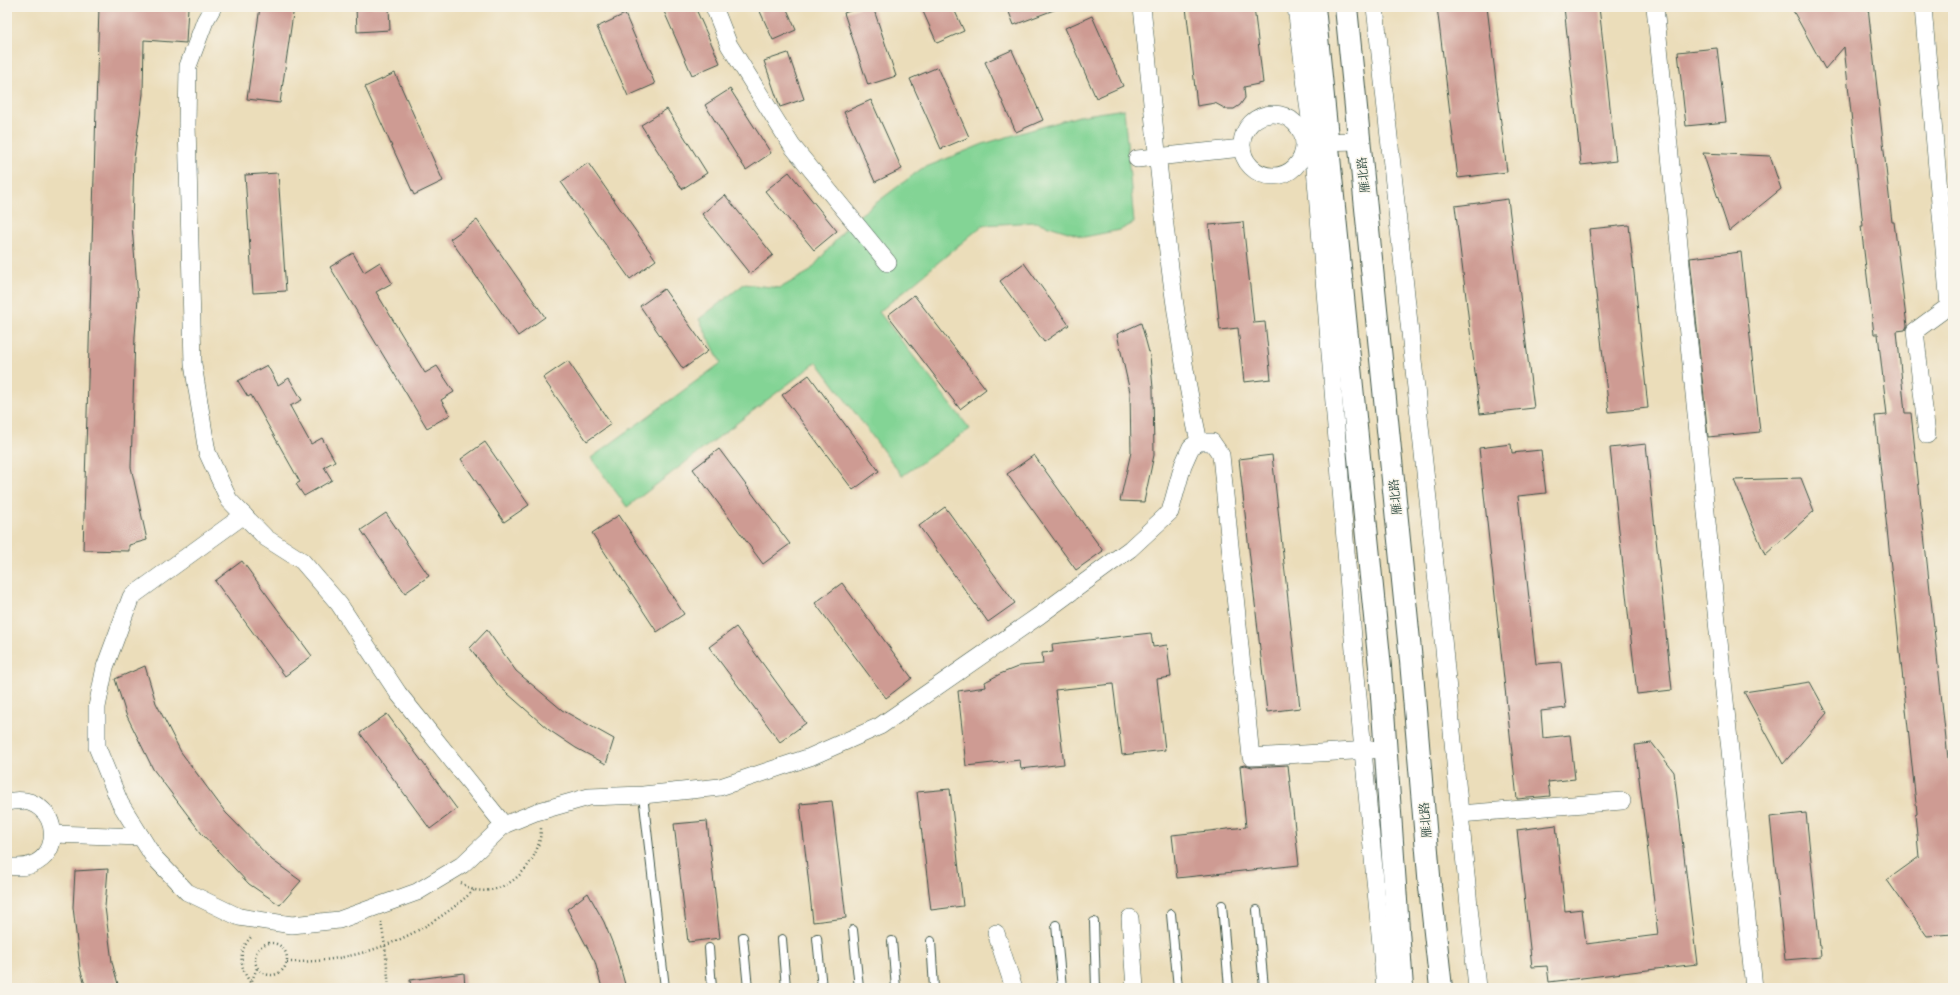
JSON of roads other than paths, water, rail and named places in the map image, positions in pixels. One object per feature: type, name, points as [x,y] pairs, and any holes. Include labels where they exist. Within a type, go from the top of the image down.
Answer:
[{"type":"main road","points":[[1314,7],[1315,142],[1380,667],[1402,988]]},
{"type":"main road","name":"雁北路","points":[[1346,7],[1411,661],[1430,887],[1441,988]]},
{"type":"street","points":[[213,7],[205,21],[188,66],[187,124],[193,364],[207,452],[229,500],[266,538],[302,561],[339,604],[398,693],[504,825]]},
{"type":"street","points":[[714,7],[729,45],[792,146],[888,262]]},
{"type":"street","points":[[1142,7],[1171,280],[1185,379],[1199,442]]},
{"type":"street","points":[[1296,7],[1315,142],[1363,750],[1385,988]]},
{"type":"street","points":[[1375,7],[1477,988]]},
{"type":"street","points":[[1655,7],[1754,988]]},
{"type":"street","points":[[1923,7],[1950,306],[1914,331],[1926,436]]},
{"type":"street","points":[[1315,142],[1304,155],[1298,166],[1288,173],[1276,177],[1264,175],[1253,169],[1245,160],[1242,148],[1243,135],[1249,124],[1259,117],[1270,113],[1283,115],[1294,121],[1301,130],[1315,142],[1360,140]]},
{"type":"street","points":[[1137,158],[1242,148]]},
{"type":"street","points":[[244,516],[131,597],[105,667],[97,707],[97,747],[120,803],[153,856],[187,892],[239,917],[292,925],[339,920],[417,892],[462,865],[504,825],[541,810],[589,797],[643,796],[720,787],[810,757],[880,726],[1040,615],[1130,549],[1170,512],[1183,466],[1191,447],[1199,442],[1212,442],[1221,455],[1251,757],[1386,749]]},
{"type":"street","points":[[7,802],[18,800],[31,802],[43,810],[50,820],[53,834],[51,847],[44,858],[33,866],[20,868],[7,866]]},
{"type":"street","points":[[1460,814],[1622,801]]},
{"type":"street","points":[[53,834],[141,837]]},
{"type":"street","points":[[1130,918],[1135,988]]},
{"type":"street","points":[[996,933],[1014,988]]},
{"type":"lane","points":[[643,796],[665,988]]},
{"type":"lane","points":[[1222,904],[1229,988]]},
{"type":"lane","points":[[1258,910],[1264,988]]},
{"type":"lane","points":[[1171,914],[1178,988]]},
{"type":"lane","points":[[1094,922],[1096,988]]},
{"type":"lane","points":[[1056,925],[1062,988]]},
{"type":"lane","points":[[853,930],[858,988]]},
{"type":"lane","points":[[743,937],[748,988]]},
{"type":"lane","points":[[782,938],[786,988]]},
{"type":"lane","points":[[817,938],[822,988]]},
{"type":"lane","points":[[931,940],[934,988]]},
{"type":"lane","points":[[892,941],[896,988]]},
{"type":"lane","points":[[708,948],[712,988]]}]
